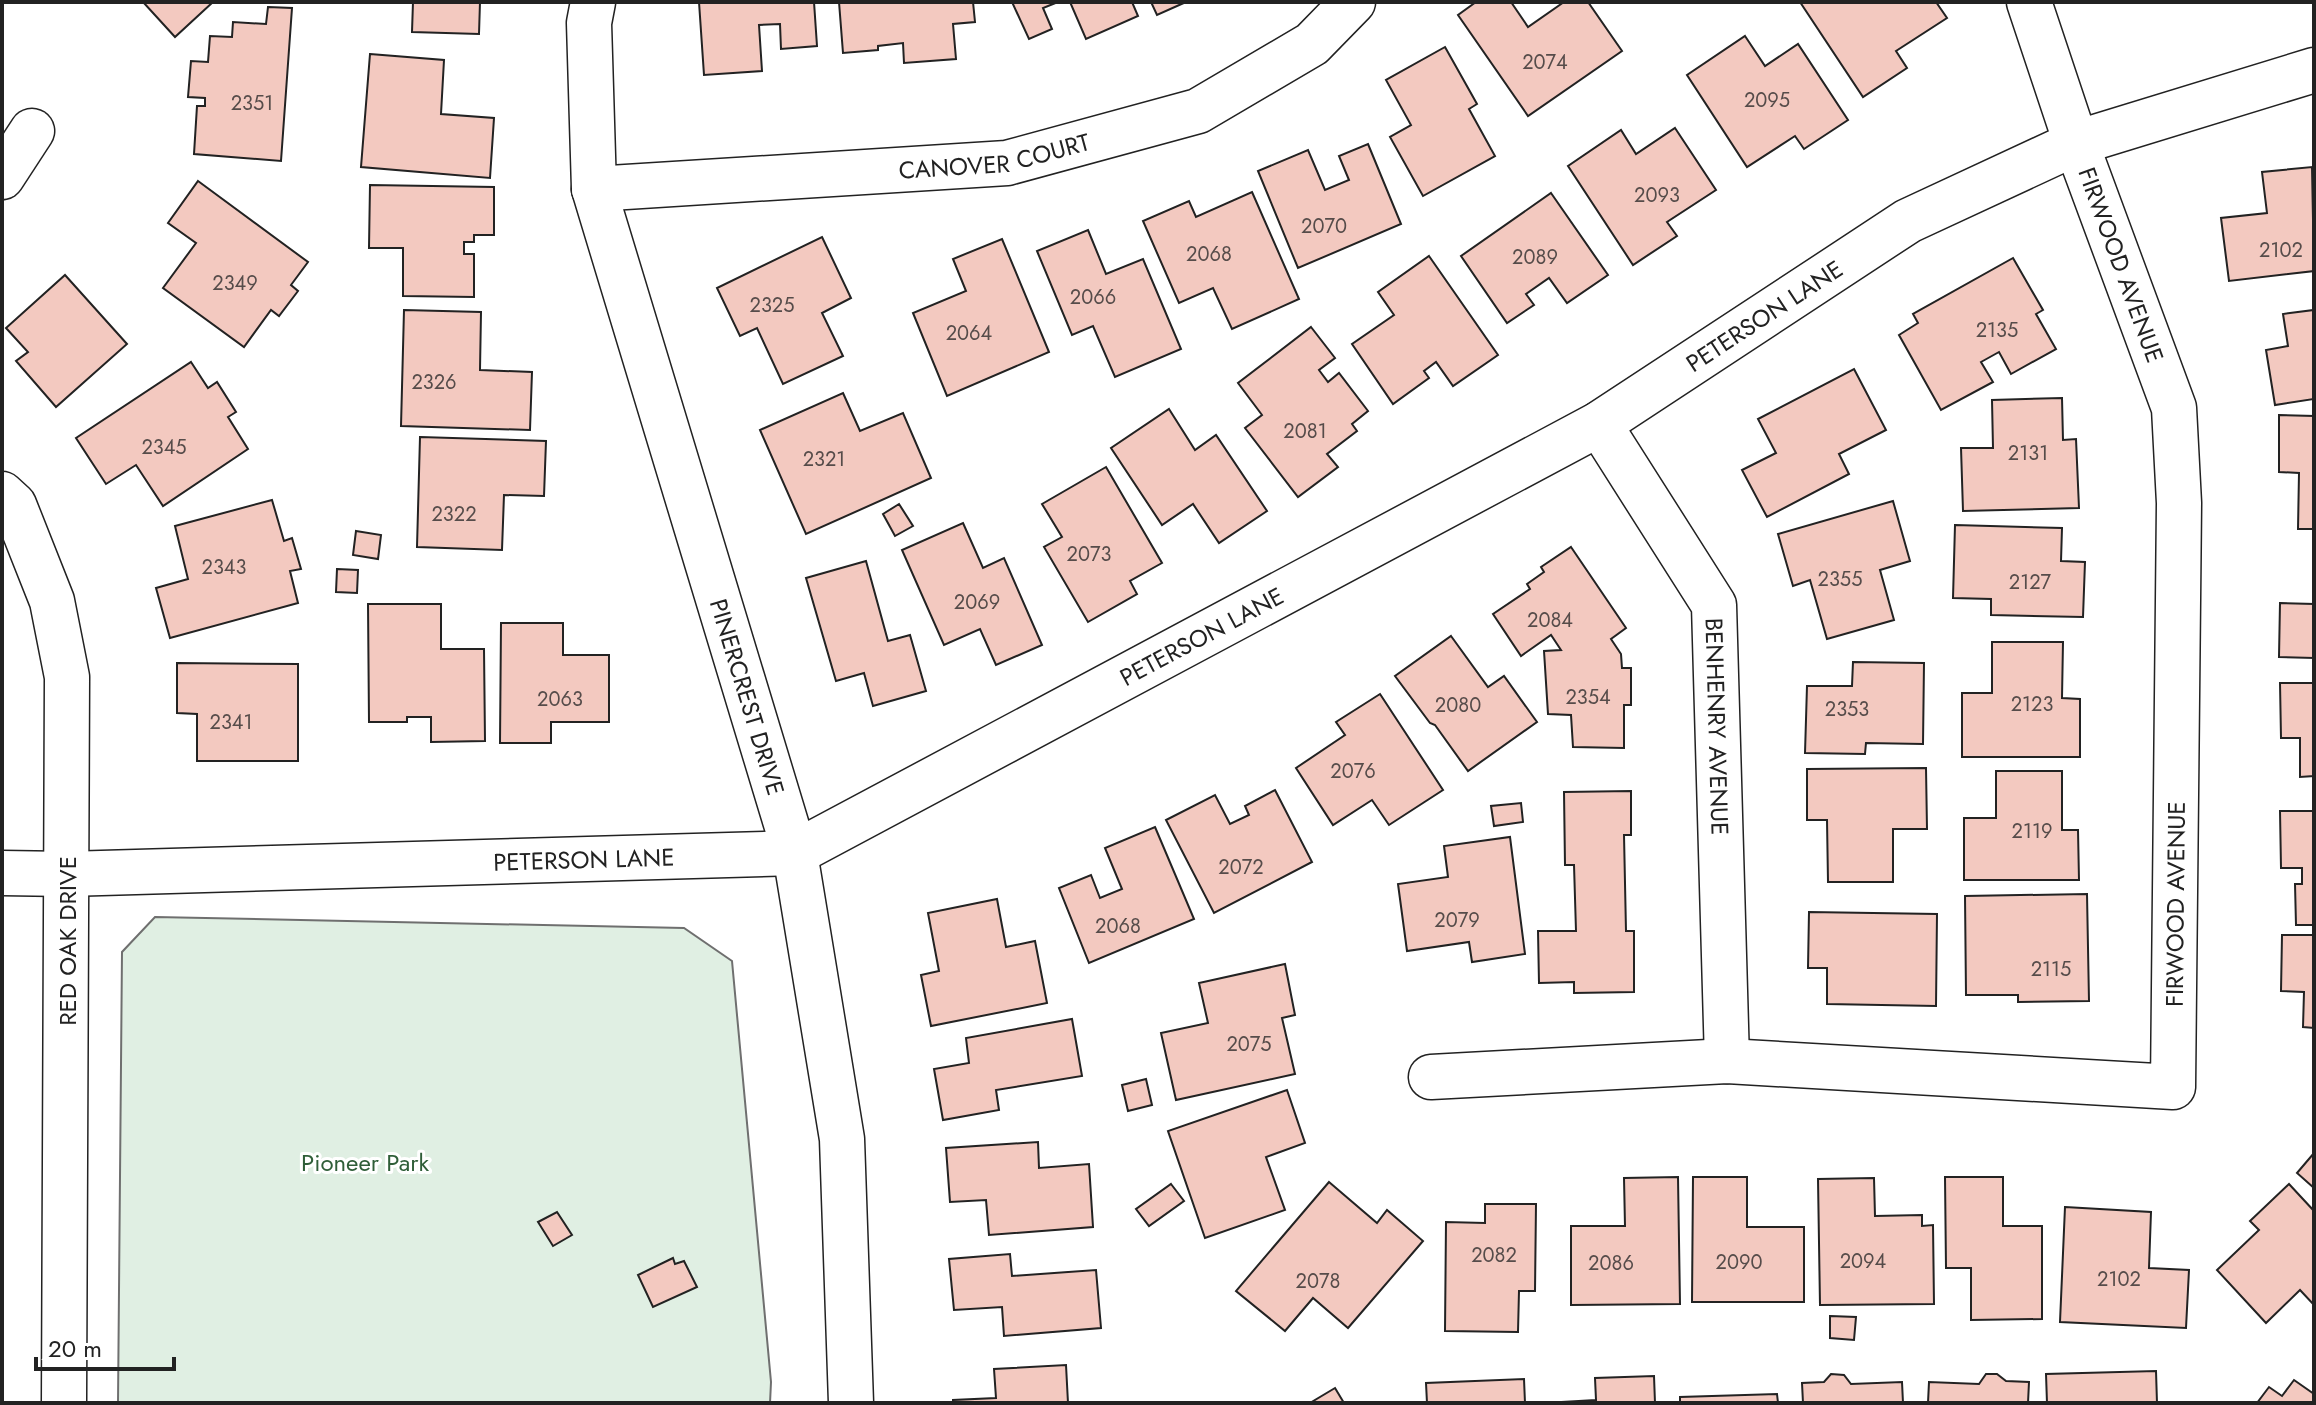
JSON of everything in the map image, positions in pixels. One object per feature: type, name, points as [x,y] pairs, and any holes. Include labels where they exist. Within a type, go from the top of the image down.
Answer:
[{"type":"street","name":"PINERCREST DRIVE","points":[[593,2],[589,23],[594,189],[795,853],[842,1139],[851,1403]]},
{"type":"street","name":"CANOVER COURT","points":[[594,189],[1007,163],[1198,111],[1312,44],[1353,2]]},
{"type":"street","name":"FIRWOOD AVENUE","points":[[1431,1077],[1727,1061],[2173,1087],[2179,519],[2174,408],[2076,143],[2029,2]]},
{"type":"street","name":"PETERSON LANE","points":[[2,873],[67,874],[795,853],[1599,424],[1908,221],[2076,143],[2314,70]]},
{"type":"street","points":[[2,177],[32,131]]},
{"type":"street","name":"BENHENRY AVENUE","points":[[1599,424],[1714,605],[1727,1061]]},
{"type":"street","name":"RED OAK DRIVE","points":[[2,494],[14,505],[52,601],[67,677],[64,1403]]},
{"type":"green space","name":"Pioneer Park","points":[[155,917],[684,928],[732,961],[771,1382],[770,1403],[118,1403],[122,952]]},
{"type":"building","points":[[143,2],[213,2],[175,37]]},
{"type":"building","points":[[413,2],[480,2],[479,34],[412,32]]},
{"type":"building","points":[[699,2],[814,2],[817,46],[781,49],[780,24],[759,25],[762,71],[704,75]]},
{"type":"building","points":[[839,2],[973,2],[975,22],[953,24],[956,59],[904,63],[903,43],[878,46],[878,50],[843,53]]},
{"type":"building","points":[[1012,2],[1058,2],[1043,8],[1052,29],[1029,39]]},
{"type":"building","points":[[1070,2],[1132,2],[1138,16],[1086,39]]},
{"type":"building","points":[[1151,2],[1186,2],[1157,15]]},
{"type":"building","points":[[1476,2],[1511,2],[1528,27],[1564,2],[1588,2],[1622,51],[1528,116],[1458,15]]},
{"type":"building","points":[[1800,2],[1936,2],[1947,18],[1896,51],[1907,68],[1863,97]]},
{"type":"building","points":[[268,7],[292,8],[281,161],[194,154],[197,106],[205,106],[205,98],[188,97],[191,61],[208,62],[210,36],[232,37],[233,22],[266,24]]},
{"type":"building","points":[[1745,36],[1765,66],[1798,44],[1848,120],[1804,149],[1795,136],[1747,167],[1687,75]]},
{"type":"building","points":[[1445,47],[1477,104],[1469,109],[1495,156],[1423,196],[1390,137],[1411,125],[1386,80]]},
{"type":"building","points":[[370,54],[444,60],[441,114],[494,118],[490,178],[361,167]]},
{"type":"building","points":[[1675,128],[1716,190],[1667,222],[1677,236],[1633,265],[1568,166],[1621,130],[1636,154]]},
{"type":"building","points":[[1368,144],[1401,224],[1298,268],[1258,171],[1308,150],[1325,190],[1349,180],[1339,156]]},
{"type":"building","points":[[2312,167],[2314,271],[2229,281],[2221,218],[2267,213],[2262,172]]},
{"type":"building","points":[[198,181],[308,262],[291,285],[298,291],[279,316],[271,310],[244,347],[163,288],[196,243],[168,223]]},
{"type":"building","points":[[370,185],[494,187],[494,235],[474,235],[474,242],[464,242],[464,254],[474,254],[474,297],[403,296],[403,248],[369,248]]},
{"type":"building","points":[[1252,192],[1299,299],[1232,329],[1213,288],[1179,303],[1143,221],[1189,201],[1196,217]]},
{"type":"building","points":[[1551,193],[1608,275],[1567,303],[1549,278],[1526,294],[1534,305],[1507,323],[1461,256]]},
{"type":"building","points":[[1088,230],[1106,274],[1143,259],[1181,349],[1115,377],[1093,326],[1072,335],[1037,251]]},
{"type":"building","points":[[822,237],[851,298],[822,313],[843,356],[783,384],[757,328],[740,336],[717,288]]},
{"type":"building","points":[[1002,239],[1049,352],[947,396],[913,313],[966,291],[953,259]]},
{"type":"building","points":[[1429,256],[1498,355],[1453,386],[1436,362],[1424,371],[1429,378],[1393,404],[1352,344],[1394,315],[1378,292]]},
{"type":"building","points":[[2013,258],[2043,310],[2036,314],[2056,349],[2011,374],[1999,352],[1981,362],[1993,382],[1941,410],[1899,335],[1918,323],[1913,314]]},
{"type":"building","points":[[65,275],[127,344],[56,407],[16,361],[28,352],[6,328]]},
{"type":"building","points":[[404,310],[481,312],[480,370],[532,372],[530,430],[401,426]]},
{"type":"building","points":[[2314,310],[2314,399],[2275,405],[2266,350],[2288,346],[2283,314]]},
{"type":"building","points":[[1311,327],[1335,358],[1319,370],[1328,382],[1339,373],[1368,411],[1352,424],[1357,431],[1327,454],[1338,467],[1298,497],[1245,428],[1262,415],[1238,383]]},
{"type":"building","points":[[191,362],[208,388],[217,382],[236,412],[228,417],[248,449],[163,506],[136,465],[106,484],[76,438]]},
{"type":"building","points":[[1854,369],[1886,430],[1839,454],[1849,474],[1767,517],[1742,470],[1776,453],[1758,419]]},
{"type":"building","points":[[843,393],[860,431],[903,413],[931,478],[806,534],[760,430]]},
{"type":"building","points":[[2062,398],[2063,440],[2076,439],[2079,508],[1963,511],[1961,448],[1993,448],[1992,400]]},
{"type":"building","points":[[1169,409],[1195,450],[1216,435],[1267,511],[1219,543],[1193,504],[1162,525],[1111,448]]},
{"type":"building","points":[[2279,415],[2314,416],[2314,529],[2298,529],[2299,473],[2279,472]]},
{"type":"building","points":[[420,437],[546,441],[544,496],[504,495],[502,550],[417,547]]},
{"type":"building","points":[[1106,467],[1162,563],[1130,581],[1137,594],[1088,622],[1044,547],[1062,537],[1042,504]]},
{"type":"building","points":[[272,500],[284,541],[292,538],[301,569],[290,571],[298,603],[170,638],[156,588],[188,579],[175,526]]},
{"type":"building","points":[[1893,501],[1910,561],[1880,570],[1894,620],[1827,639],[1810,580],[1793,586],[1778,534]]},
{"type":"building","points":[[899,504],[913,526],[895,536],[883,514]]},
{"type":"building","points":[[963,523],[983,568],[1004,558],[1042,645],[996,665],[980,629],[944,645],[902,550]]},
{"type":"building","points":[[1955,525],[2062,528],[2061,561],[2085,562],[2083,617],[1991,615],[1991,599],[1953,598]]},
{"type":"building","points":[[356,531],[381,535],[378,559],[353,555]]},
{"type":"building","points":[[1571,547],[1626,628],[1611,639],[1621,654],[1622,668],[1631,668],[1631,705],[1624,705],[1624,748],[1573,747],[1571,715],[1548,714],[1544,651],[1561,650],[1551,635],[1521,656],[1493,614],[1530,589],[1527,584],[1544,572],[1541,567]]},
{"type":"building","points":[[866,561],[888,641],[910,635],[926,691],[873,706],[864,673],[836,681],[806,578]]},
{"type":"building","points":[[337,569],[358,570],[357,593],[336,592]]},
{"type":"building","points":[[2280,603],[2314,604],[2314,658],[2279,657]]},
{"type":"building","points":[[368,604],[441,604],[441,649],[484,649],[485,741],[431,742],[431,717],[407,717],[407,722],[369,722]]},
{"type":"building","points":[[501,623],[563,623],[563,655],[609,655],[609,722],[551,722],[551,743],[500,743]]},
{"type":"building","points":[[1451,636],[1488,687],[1504,676],[1537,722],[1468,771],[1395,676]]},
{"type":"building","points":[[1992,642],[2063,642],[2062,698],[2080,699],[2080,757],[1962,757],[1962,693],[1992,693]]},
{"type":"building","points":[[1853,662],[1924,663],[1923,744],[1866,743],[1865,754],[1805,753],[1807,686],[1852,686]]},
{"type":"building","points":[[177,663],[298,664],[298,761],[197,761],[197,714],[177,713]]},
{"type":"building","points":[[2280,683],[2314,683],[2314,776],[2300,777],[2300,738],[2281,738]]},
{"type":"building","points":[[1380,694],[1443,790],[1389,825],[1372,800],[1333,825],[1296,768],[1345,735],[1336,722]]},
{"type":"building","points":[[1926,768],[1927,829],[1893,829],[1893,882],[1828,882],[1827,820],[1807,820],[1807,769]]},
{"type":"building","points":[[1996,771],[2062,771],[2062,830],[2078,830],[2079,880],[1964,880],[1964,818],[1996,818]]},
{"type":"building","points":[[1275,790],[1312,862],[1214,913],[1166,820],[1215,795],[1230,824],[1249,815],[1245,806]]},
{"type":"building","points":[[1631,791],[1631,835],[1624,835],[1626,931],[1634,931],[1634,992],[1574,993],[1574,982],[1539,983],[1538,931],[1576,931],[1574,865],[1565,865],[1564,792]]},
{"type":"building","points":[[1521,803],[1523,822],[1494,826],[1491,806]]},
{"type":"building","points":[[2280,811],[2314,811],[2314,925],[2296,925],[2295,884],[2302,884],[2302,868],[2281,868]]},
{"type":"building","points":[[1155,827],[1194,919],[1089,963],[1059,888],[1091,875],[1100,898],[1122,889],[1105,848]]},
{"type":"building","points":[[1510,837],[1525,954],[1472,962],[1469,942],[1407,951],[1398,884],[1448,877],[1444,846]]},
{"type":"building","points":[[2087,894],[2089,1001],[2018,1002],[2018,995],[1966,995],[1965,896]]},
{"type":"building","points":[[997,899],[1006,947],[1035,941],[1047,1003],[931,1026],[921,975],[939,971],[928,913]]},
{"type":"building","points":[[1809,912],[1937,914],[1936,1006],[1827,1004],[1827,968],[1808,968]]},
{"type":"building","points":[[2282,935],[2314,935],[2314,1028],[2303,1027],[2304,992],[2281,991]]},
{"type":"building","points":[[1285,964],[1295,1015],[1282,1018],[1295,1074],[1176,1100],[1161,1033],[1208,1023],[1199,983]]},
{"type":"building","points":[[1072,1019],[1082,1076],[996,1090],[999,1110],[943,1120],[934,1069],[969,1063],[966,1038]]},
{"type":"building","points":[[1146,1079],[1152,1105],[1128,1111],[1122,1085]]},
{"type":"building","points":[[1287,1090],[1305,1143],[1266,1157],[1285,1210],[1205,1238],[1168,1131]]},
{"type":"building","points":[[1038,1142],[1039,1168],[1089,1164],[1093,1227],[989,1235],[986,1200],[950,1202],[946,1148]]},
{"type":"building","points":[[2314,1153],[2314,1188],[2297,1173]]},
{"type":"building","points":[[1678,1177],[1680,1304],[1571,1305],[1571,1226],[1625,1226],[1624,1178]]},
{"type":"building","points":[[1693,1177],[1747,1177],[1747,1227],[1804,1227],[1804,1302],[1692,1302]]},
{"type":"building","points":[[1945,1177],[2003,1177],[2003,1226],[2042,1226],[2042,1319],[1971,1320],[1971,1268],[1946,1268]]},
{"type":"building","points":[[1874,1178],[1875,1216],[1922,1215],[1922,1226],[1933,1225],[1934,1304],[1820,1305],[1818,1179]]},
{"type":"building","points":[[1329,1182],[1377,1223],[1387,1210],[1423,1241],[1348,1328],[1313,1298],[1285,1331],[1236,1291]]},
{"type":"building","points":[[1171,1184],[1184,1201],[1149,1226],[1136,1209]]},
{"type":"building","points":[[2289,1184],[2314,1211],[2314,1305],[2300,1290],[2266,1323],[2217,1270],[2259,1230],[2250,1221]]},
{"type":"building","points":[[1485,1204],[1536,1204],[1535,1291],[1519,1291],[1518,1332],[1445,1331],[1446,1222],[1485,1223]]},
{"type":"building","points":[[2065,1207],[2151,1212],[2149,1268],[2189,1270],[2186,1328],[2060,1322]]},
{"type":"building","points":[[557,1212],[572,1235],[553,1246],[538,1222]]},
{"type":"building","points":[[1010,1254],[1012,1276],[1096,1270],[1101,1328],[1004,1336],[1002,1307],[954,1310],[949,1259]]},
{"type":"building","points":[[673,1258],[675,1264],[684,1261],[697,1287],[653,1307],[638,1275]]},
{"type":"building","points":[[1830,1316],[1856,1317],[1854,1340],[1830,1338]]},
{"type":"building","points":[[1066,1365],[1068,1403],[953,1403],[953,1400],[996,1398],[994,1369]]},
{"type":"building","points":[[2156,1371],[2157,1403],[2047,1403],[2046,1374]]},
{"type":"building","points":[[1831,1374],[1844,1375],[1851,1384],[1902,1382],[1903,1403],[1803,1403],[1802,1383],[1824,1382]]},
{"type":"building","points":[[1986,1374],[1997,1374],[2006,1381],[2029,1382],[2028,1403],[1928,1403],[1929,1382],[1979,1384]]},
{"type":"building","points":[[1654,1376],[1655,1403],[1544,1403],[1596,1400],[1595,1378]]},
{"type":"building","points":[[1524,1379],[1525,1403],[1427,1403],[1426,1383]]},
{"type":"building","points":[[2294,1380],[2314,1394],[2314,1403],[2257,1403],[2269,1387],[2282,1396]]},
{"type":"building","points":[[1335,1388],[1344,1403],[1310,1403]]},
{"type":"building","points":[[1777,1394],[1778,1403],[1680,1403],[1680,1397]]}]
